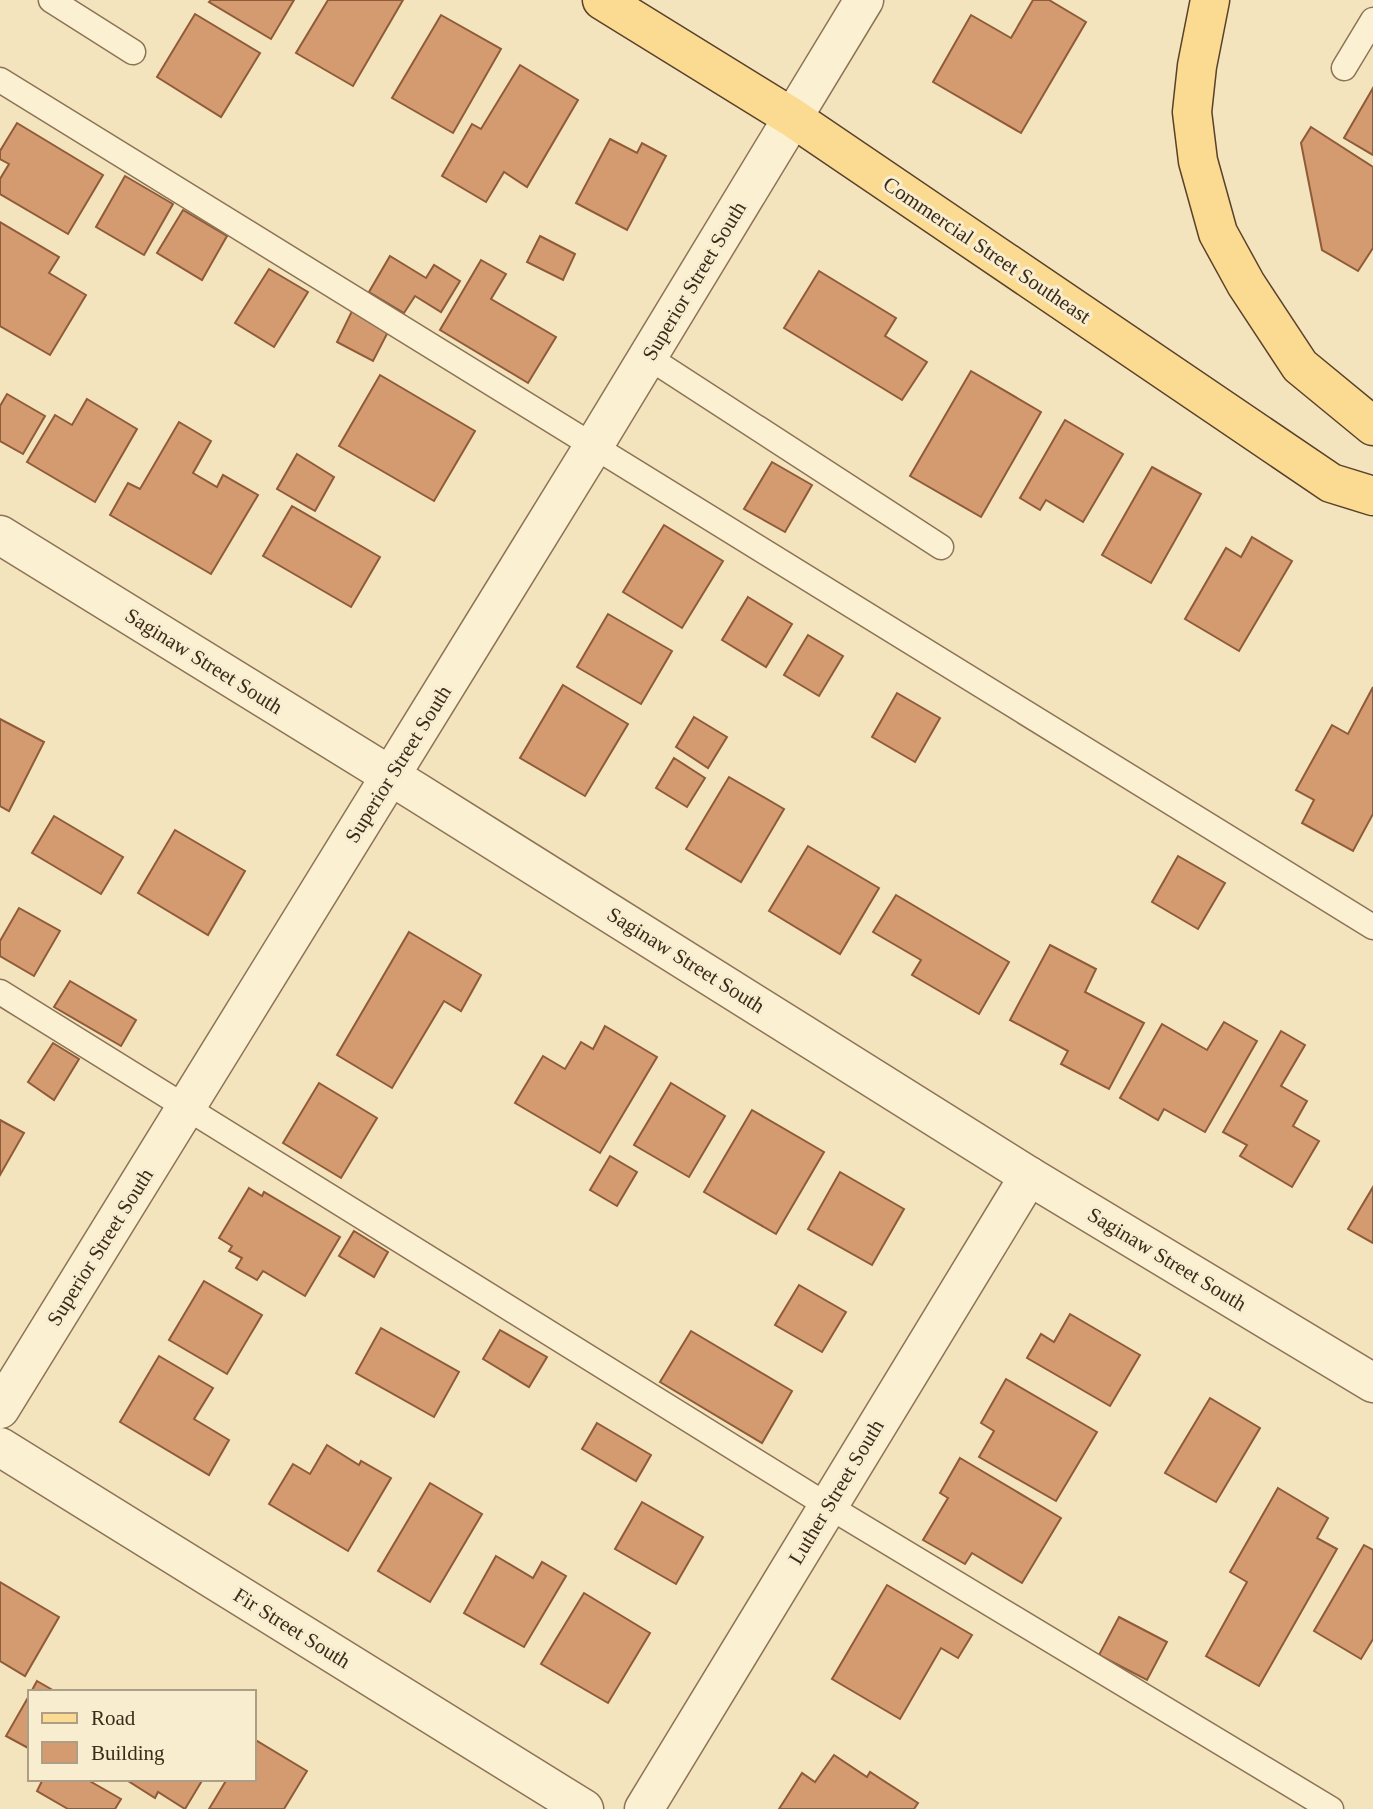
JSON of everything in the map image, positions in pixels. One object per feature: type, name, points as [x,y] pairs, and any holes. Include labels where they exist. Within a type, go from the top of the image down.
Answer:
[{"type":"main road","name":"Commercial Street Southeast","points":[[602,0],[793,118],[1331,483],[1373,496]]},
{"type":"main road","points":[[1210,0],[1197,66],[1192,112],[1198,161],[1218,233],[1246,285],[1300,366],[1373,426]]},
{"type":"street","name":"Superior Street South","points":[[0,1409],[648,357],[793,118],[855,5]]},
{"type":"street","name":"Saginaw Street South","points":[[0,535],[391,776],[1029,1176],[1373,1383]]},
{"type":"street","name":"Luther Street South","points":[[644,1809],[1029,1176]]},
{"type":"street","name":"Fir Street South","points":[[0,1447],[584,1809]]},
{"type":"lane","points":[[51,0],[133,52]]},
{"type":"lane","points":[[1344,68],[1373,20]]},
{"type":"lane","points":[[0,80],[1373,927]]},
{"type":"lane","points":[[648,357],[941,547]]},
{"type":"lane","points":[[0,992],[828,1506],[1331,1809]]},
{"type":"building","points":[[294,0],[271,39],[209,2]]},
{"type":"building","points":[[328,0],[403,0],[353,86],[296,53]]},
{"type":"building","points":[[1033,0],[1049,0],[1086,22],[1021,133],[933,82],[971,15],[1011,38]]},
{"type":"building","points":[[195,14],[260,53],[221,117],[157,77]]},
{"type":"building","points":[[441,15],[501,49],[453,133],[392,98]]},
{"type":"building","points":[[520,65],[578,100],[527,187],[504,172],[486,202],[442,176],[472,124],[481,129]]},
{"type":"building","points":[[1373,88],[1373,155],[1344,138]]},
{"type":"building","points":[[17,123],[103,175],[68,234],[0,194],[0,179],[9,164],[0,159],[0,151]]},
{"type":"building","points":[[1311,127],[1373,167],[1373,248],[1358,271],[1322,250],[1301,143]]},
{"type":"building","points":[[610,139],[637,153],[642,143],[666,156],[627,230],[576,203]]},
{"type":"building","points":[[125,176],[173,204],[144,255],[96,227]]},
{"type":"building","points":[[183,210],[227,236],[202,280],[157,253]]},
{"type":"building","points":[[0,222],[59,257],[49,273],[86,295],[50,355],[0,326]]},
{"type":"building","points":[[540,236],[575,254],[563,280],[527,262]]},
{"type":"building","points":[[390,256],[426,278],[434,265],[460,281],[441,312],[415,296],[404,313],[369,292]]},
{"type":"building","points":[[481,260],[506,274],[491,299],[556,337],[528,383],[440,330]]},
{"type":"building","points":[[269,269],[308,292],[274,347],[235,323]]},
{"type":"building","points":[[819,271],[896,318],[885,336],[927,362],[902,400],[784,328]]},
{"type":"building","points":[[352,311],[389,330],[373,361],[337,342]]},
{"type":"building","points":[[971,371],[1041,412],[981,517],[910,476]]},
{"type":"building","points":[[380,375],[475,431],[434,501],[339,446]]},
{"type":"building","points":[[7,394],[45,416],[23,454],[0,441],[0,406]]},
{"type":"building","points":[[87,399],[137,429],[95,502],[27,462],[55,415],[72,425]]},
{"type":"building","points":[[1065,420],[1123,454],[1083,522],[1046,500],[1040,510],[1020,498]]},
{"type":"building","points":[[179,422],[211,441],[193,473],[217,487],[223,475],[258,495],[211,574],[110,515],[128,483],[140,489]]},
{"type":"building","points":[[297,454],[334,477],[315,511],[277,489]]},
{"type":"building","points":[[772,462],[812,485],[785,532],[744,509]]},
{"type":"building","points":[[1152,467],[1201,494],[1151,583],[1102,555]]},
{"type":"building","points":[[292,506],[380,557],[351,607],[263,556]]},
{"type":"building","points":[[664,525],[723,561],[682,628],[623,592]]},
{"type":"building","points":[[1252,537],[1292,561],[1239,651],[1185,619],[1226,548],[1241,557]]},
{"type":"building","points":[[748,597],[792,624],[766,667],[722,640]]},
{"type":"building","points":[[608,614],[672,651],[641,704],[577,667]]},
{"type":"building","points":[[808,635],[843,656],[819,696],[784,675]]},
{"type":"building","points":[[563,685],[628,724],[585,796],[520,758]]},
{"type":"building","points":[[1373,687],[1373,814],[1353,851],[1302,823],[1314,800],[1296,790],[1332,725],[1348,734]]},
{"type":"building","points":[[897,693],[940,718],[915,762],[872,737]]},
{"type":"building","points":[[694,717],[727,737],[708,768],[676,747]]},
{"type":"building","points":[[0,719],[44,742],[9,811],[0,806]]},
{"type":"building","points":[[674,758],[705,778],[687,807],[656,788]]},
{"type":"building","points":[[729,777],[784,809],[741,882],[686,849]]},
{"type":"building","points":[[54,816],[123,857],[101,894],[32,853]]},
{"type":"building","points":[[175,830],[245,871],[208,935],[138,893]]},
{"type":"building","points":[[808,846],[879,888],[840,954],[769,911]]},
{"type":"building","points":[[1178,856],[1225,883],[1198,929],[1152,902]]},
{"type":"building","points":[[896,895],[1009,962],[979,1014],[912,975],[921,960],[873,932]]},
{"type":"building","points":[[19,908],[60,931],[34,976],[0,956],[0,941]]},
{"type":"building","points":[[409,932],[481,975],[461,1011],[444,1001],[392,1088],[337,1055]]},
{"type":"building","points":[[1050,945],[1096,969],[1085,992],[1144,1023],[1109,1089],[1061,1064],[1068,1051],[1010,1020]]},
{"type":"building","points":[[70,981],[136,1020],[121,1046],[54,1007]]},
{"type":"building","points":[[1224,1022],[1257,1041],[1205,1132],[1164,1109],[1158,1120],[1120,1098],[1162,1024],[1207,1050]]},
{"type":"building","points":[[605,1026],[657,1057],[600,1153],[515,1103],[543,1056],[565,1069],[581,1042],[593,1049]]},
{"type":"building","points":[[1281,1031],[1305,1045],[1281,1086],[1307,1101],[1293,1126],[1319,1141],[1292,1187],[1240,1156],[1247,1145],[1223,1132]]},
{"type":"building","points":[[53,1043],[79,1059],[54,1100],[28,1082]]},
{"type":"building","points":[[319,1083],[377,1118],[341,1178],[283,1143]]},
{"type":"building","points":[[671,1083],[725,1116],[689,1177],[634,1145]]},
{"type":"building","points":[[752,1110],[824,1152],[776,1234],[704,1192]]},
{"type":"building","points":[[0,1120],[24,1133],[0,1175]]},
{"type":"building","points":[[610,1156],[637,1172],[617,1206],[590,1190]]},
{"type":"building","points":[[840,1172],[904,1209],[872,1265],[808,1229]]},
{"type":"building","points":[[1373,1187],[1373,1243],[1348,1229]]},
{"type":"building","points":[[249,1188],[262,1196],[264,1192],[340,1237],[305,1296],[263,1271],[257,1280],[236,1268],[242,1258],[229,1251],[232,1246],[219,1238]]},
{"type":"building","points":[[354,1231],[388,1252],[374,1277],[339,1256]]},
{"type":"building","points":[[204,1281],[262,1315],[227,1374],[169,1340]]},
{"type":"building","points":[[799,1285],[846,1312],[822,1352],[775,1325]]},
{"type":"building","points":[[1070,1314],[1140,1355],[1110,1406],[1027,1358],[1041,1334],[1054,1342]]},
{"type":"building","points":[[381,1328],[459,1372],[434,1417],[356,1373]]},
{"type":"building","points":[[500,1330],[547,1357],[529,1387],[483,1359]]},
{"type":"building","points":[[691,1331],[792,1391],[762,1443],[660,1382]]},
{"type":"building","points":[[159,1356],[213,1388],[194,1419],[229,1440],[209,1475],[120,1422]]},
{"type":"building","points":[[1006,1379],[1097,1432],[1056,1501],[979,1457],[994,1431],[981,1423]]},
{"type":"building","points":[[1210,1398],[1260,1428],[1216,1502],[1165,1473]]},
{"type":"building","points":[[597,1423],[651,1455],[636,1481],[582,1449]]},
{"type":"building","points":[[327,1445],[359,1465],[361,1461],[391,1478],[348,1551],[269,1504],[293,1464],[310,1474]]},
{"type":"building","points":[[960,1458],[1061,1518],[1022,1583],[972,1553],[965,1564],[923,1540],[948,1498],[940,1493]]},
{"type":"building","points":[[430,1483],[482,1514],[430,1602],[378,1571]]},
{"type":"building","points":[[1278,1488],[1328,1518],[1317,1538],[1337,1549],[1259,1686],[1206,1656],[1247,1582],[1230,1572]]},
{"type":"building","points":[[642,1502],[703,1537],[676,1584],[615,1549]]},
{"type":"building","points":[[1364,1545],[1373,1550],[1373,1639],[1361,1659],[1314,1631]]},
{"type":"building","points":[[496,1556],[533,1578],[542,1562],[566,1576],[524,1647],[464,1613]]},
{"type":"building","points":[[0,1582],[59,1617],[25,1676],[0,1661]]},
{"type":"building","points":[[887,1585],[972,1635],[958,1658],[941,1648],[900,1719],[832,1679]]},
{"type":"building","points":[[584,1593],[650,1633],[608,1703],[541,1664]]},
{"type":"building","points":[[1119,1617],[1167,1642],[1147,1680],[1099,1655]]},
{"type":"building","points":[[37,1681],[53,1690],[32,1690]]},
{"type":"building","points":[[28,1698],[28,1748],[6,1736]]},
{"type":"building","points":[[256,1740],[307,1771],[284,1809],[209,1809],[226,1781],[256,1781]]},
{"type":"building","points":[[834,1755],[867,1777],[870,1772],[918,1803],[914,1809],[779,1809],[802,1773],[815,1782]]},
{"type":"building","points":[[42,1781],[90,1781],[121,1799],[115,1809],[68,1809],[37,1791]]},
{"type":"building","points":[[128,1781],[202,1781],[185,1809],[158,1792],[155,1798]]}]
